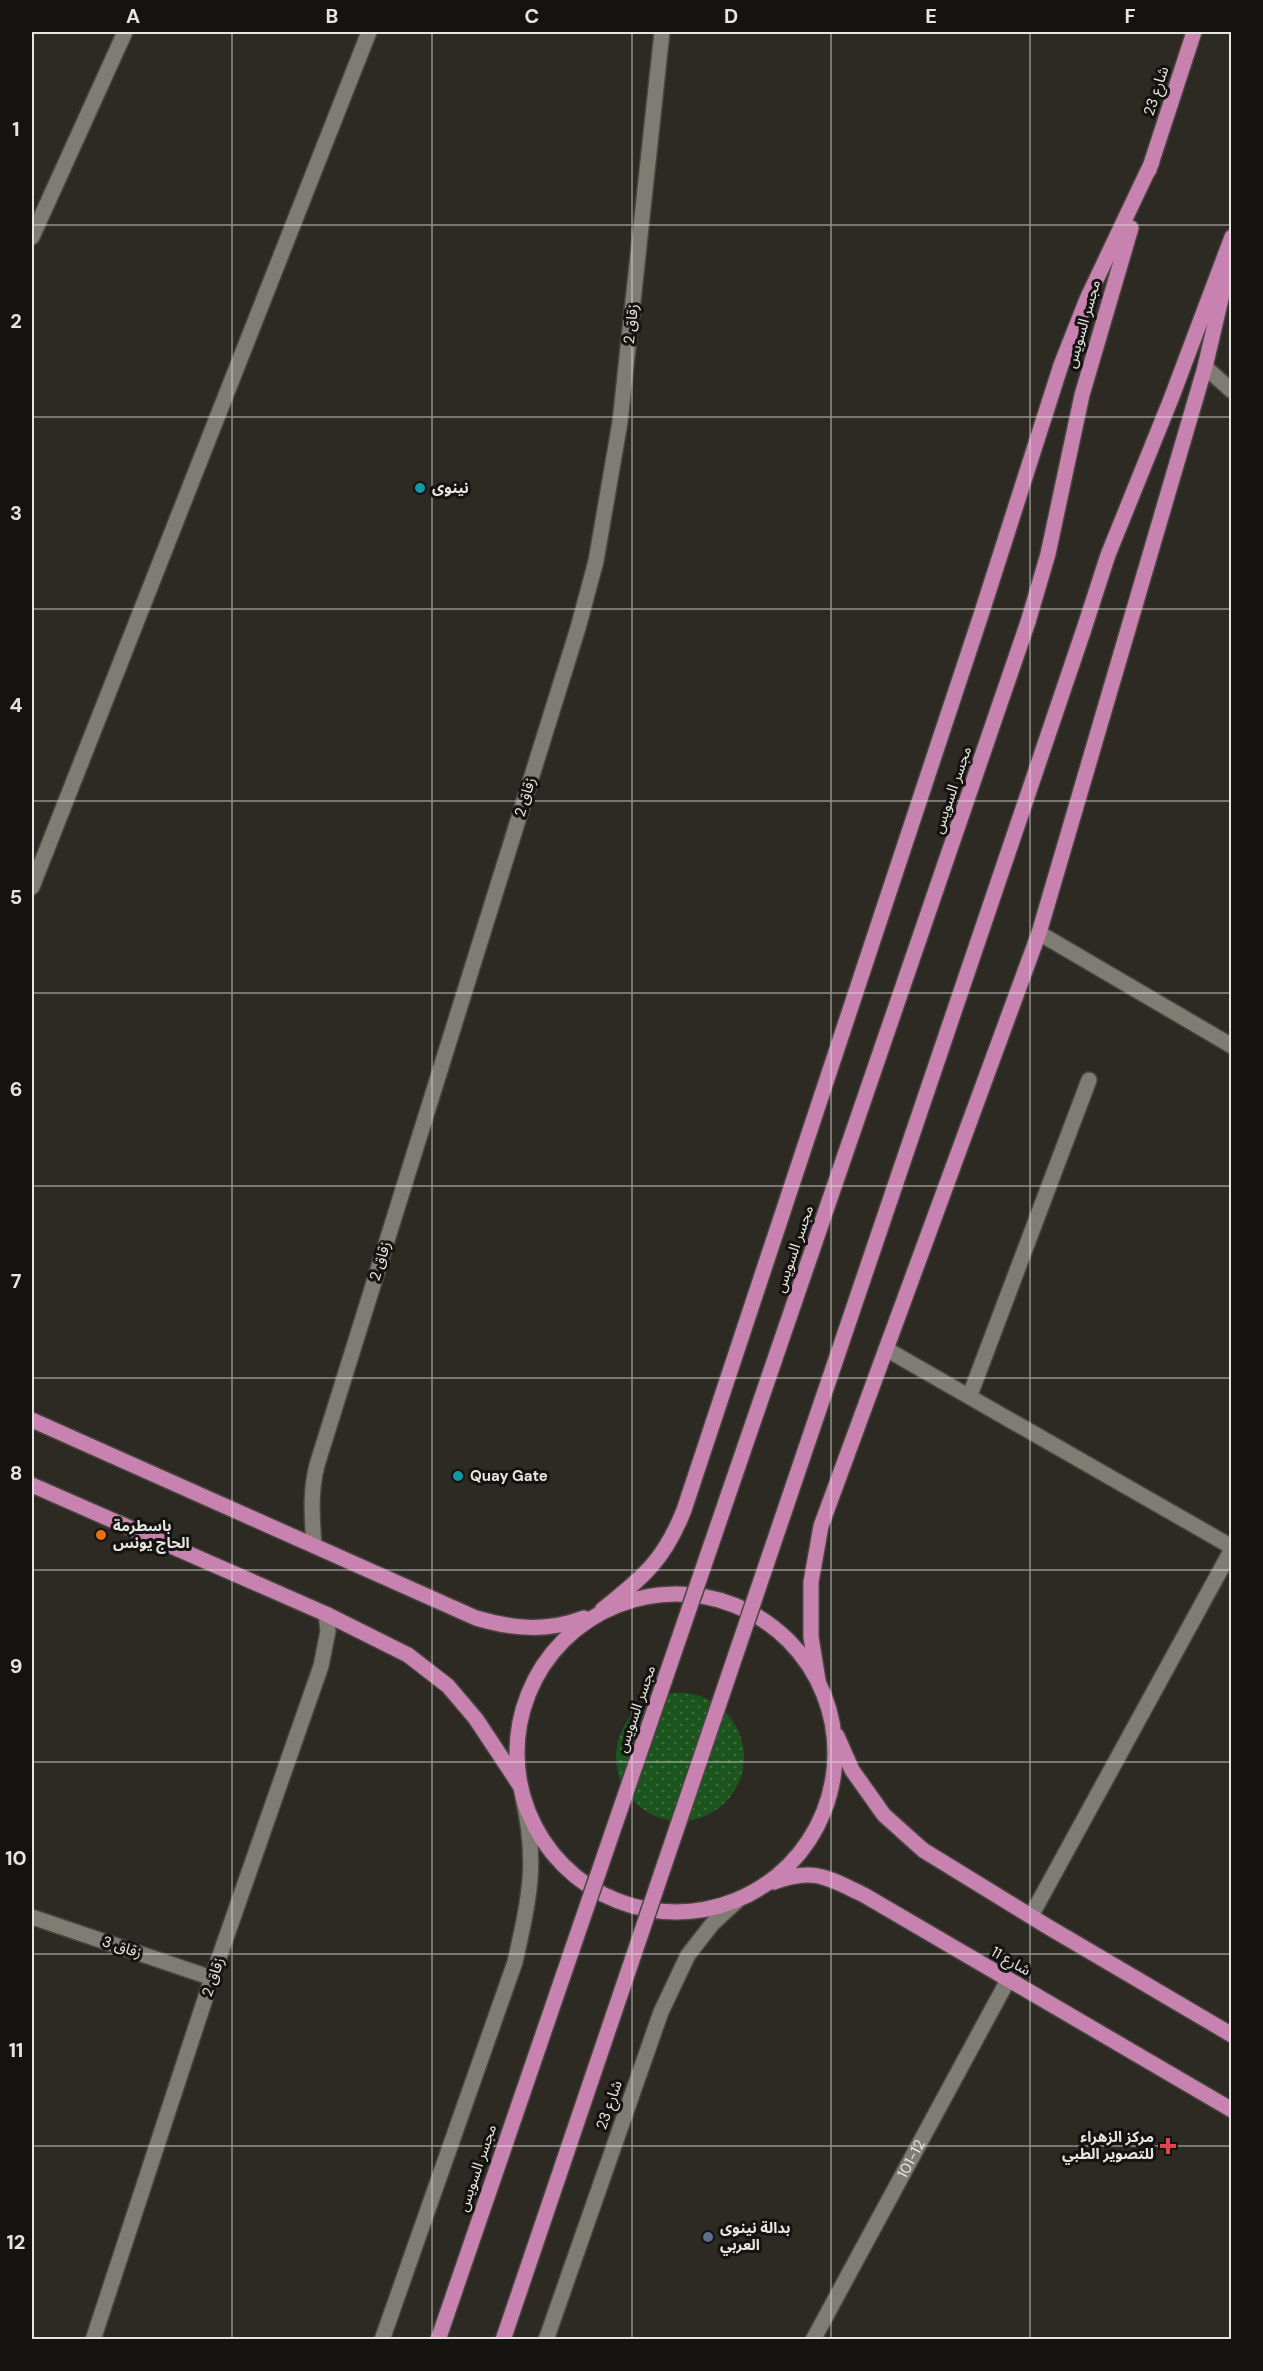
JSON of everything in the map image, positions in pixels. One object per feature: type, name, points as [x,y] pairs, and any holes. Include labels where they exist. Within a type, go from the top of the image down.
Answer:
[{"type":"main road","name":"شارع 23","points":[[1152,162],[1194,32]]},
{"type":"main road","points":[[521,1792],[516,1737],[529,1688],[556,1646],[638,1581],[657,1560],[673,1538],[684,1510],[981,615],[1061,365],[1087,299],[1152,162]]},
{"type":"main road","name":"مجسر السويس","points":[[438,2340],[1029,622],[1048,554],[1082,395],[1111,291],[1152,162]]},
{"type":"main road","points":[[503,2340],[1108,555],[1171,399],[1232,237]]},
{"type":"main road","points":[[1232,252],[1205,367],[1039,933],[821,1526],[811,1582],[811,1637],[818,1680],[834,1730],[852,1770],[884,1815],[923,1850],[1031,1917],[1232,2035]]},
{"type":"main road","points":[[32,1420],[476,1618],[506,1627],[535,1628],[567,1625],[650,1594],[700,1594],[748,1610],[788,1639],[818,1680]]},
{"type":"main road","points":[[32,1485],[326,1614],[408,1655],[448,1686],[476,1719],[521,1792],[547,1846],[584,1883],[633,1906],[685,1912],[737,1901],[766,1885],[799,1856],[822,1817],[834,1774],[834,1730]]},
{"type":"main road","name":"شارع 11","points":[[766,1885],[795,1874],[826,1876],[864,1895],[1232,2110]]},
{"type":"street","points":[[32,237],[125,32]]},
{"type":"street","points":[[32,887],[369,32]]},
{"type":"street","name":"زقاق 2","points":[[314,1545],[311,1505],[316,1465],[578,628],[596,561],[620,422],[662,32]]},
{"type":"street","points":[[1205,367],[1232,391]]},
{"type":"street","points":[[1039,933],[1232,1046]]},
{"type":"street","points":[[970,1395],[1089,1080]]},
{"type":"street","points":[[886,1349],[970,1395],[1232,1548],[1031,1917]]},
{"type":"street","name":"زقاق 2","points":[[93,2340],[213,1978],[321,1666],[328,1631],[326,1614]]},
{"type":"street","points":[[382,2340],[515,1962],[527,1911],[532,1872],[530,1831],[521,1792]]},
{"type":"street","name":"شارع 23","points":[[546,2340],[661,2012],[688,1955],[713,1923],[737,1901]]},
{"type":"street","name":"زقاق 3","points":[[32,1917],[213,1978]]},
{"type":"street","name":"101-12","points":[[813,2340],[1008,1980]]},
{"type":"green space","points":[[680,1693],[704,1698],[725,1712],[739,1733],[744,1757],[739,1781],[725,1802],[704,1816],[680,1821],[656,1816],[635,1802],[621,1781],[616,1757],[621,1733],[635,1712],[656,1698]]},
{"type":"place","name":"نينوى","points":[[420,488]]},
{"type":"place","name":"Quay Gate","points":[[458,1476]]},
{"type":"place","name":"باسطرمة الحاج يونس","points":[[101,1535]]},
{"type":"place","name":"مركز الزهراء للتصوير الطبي","points":[[1168,2146]]},
{"type":"place","name":"بدالة نينوى العربي","points":[[708,2237]]}]
